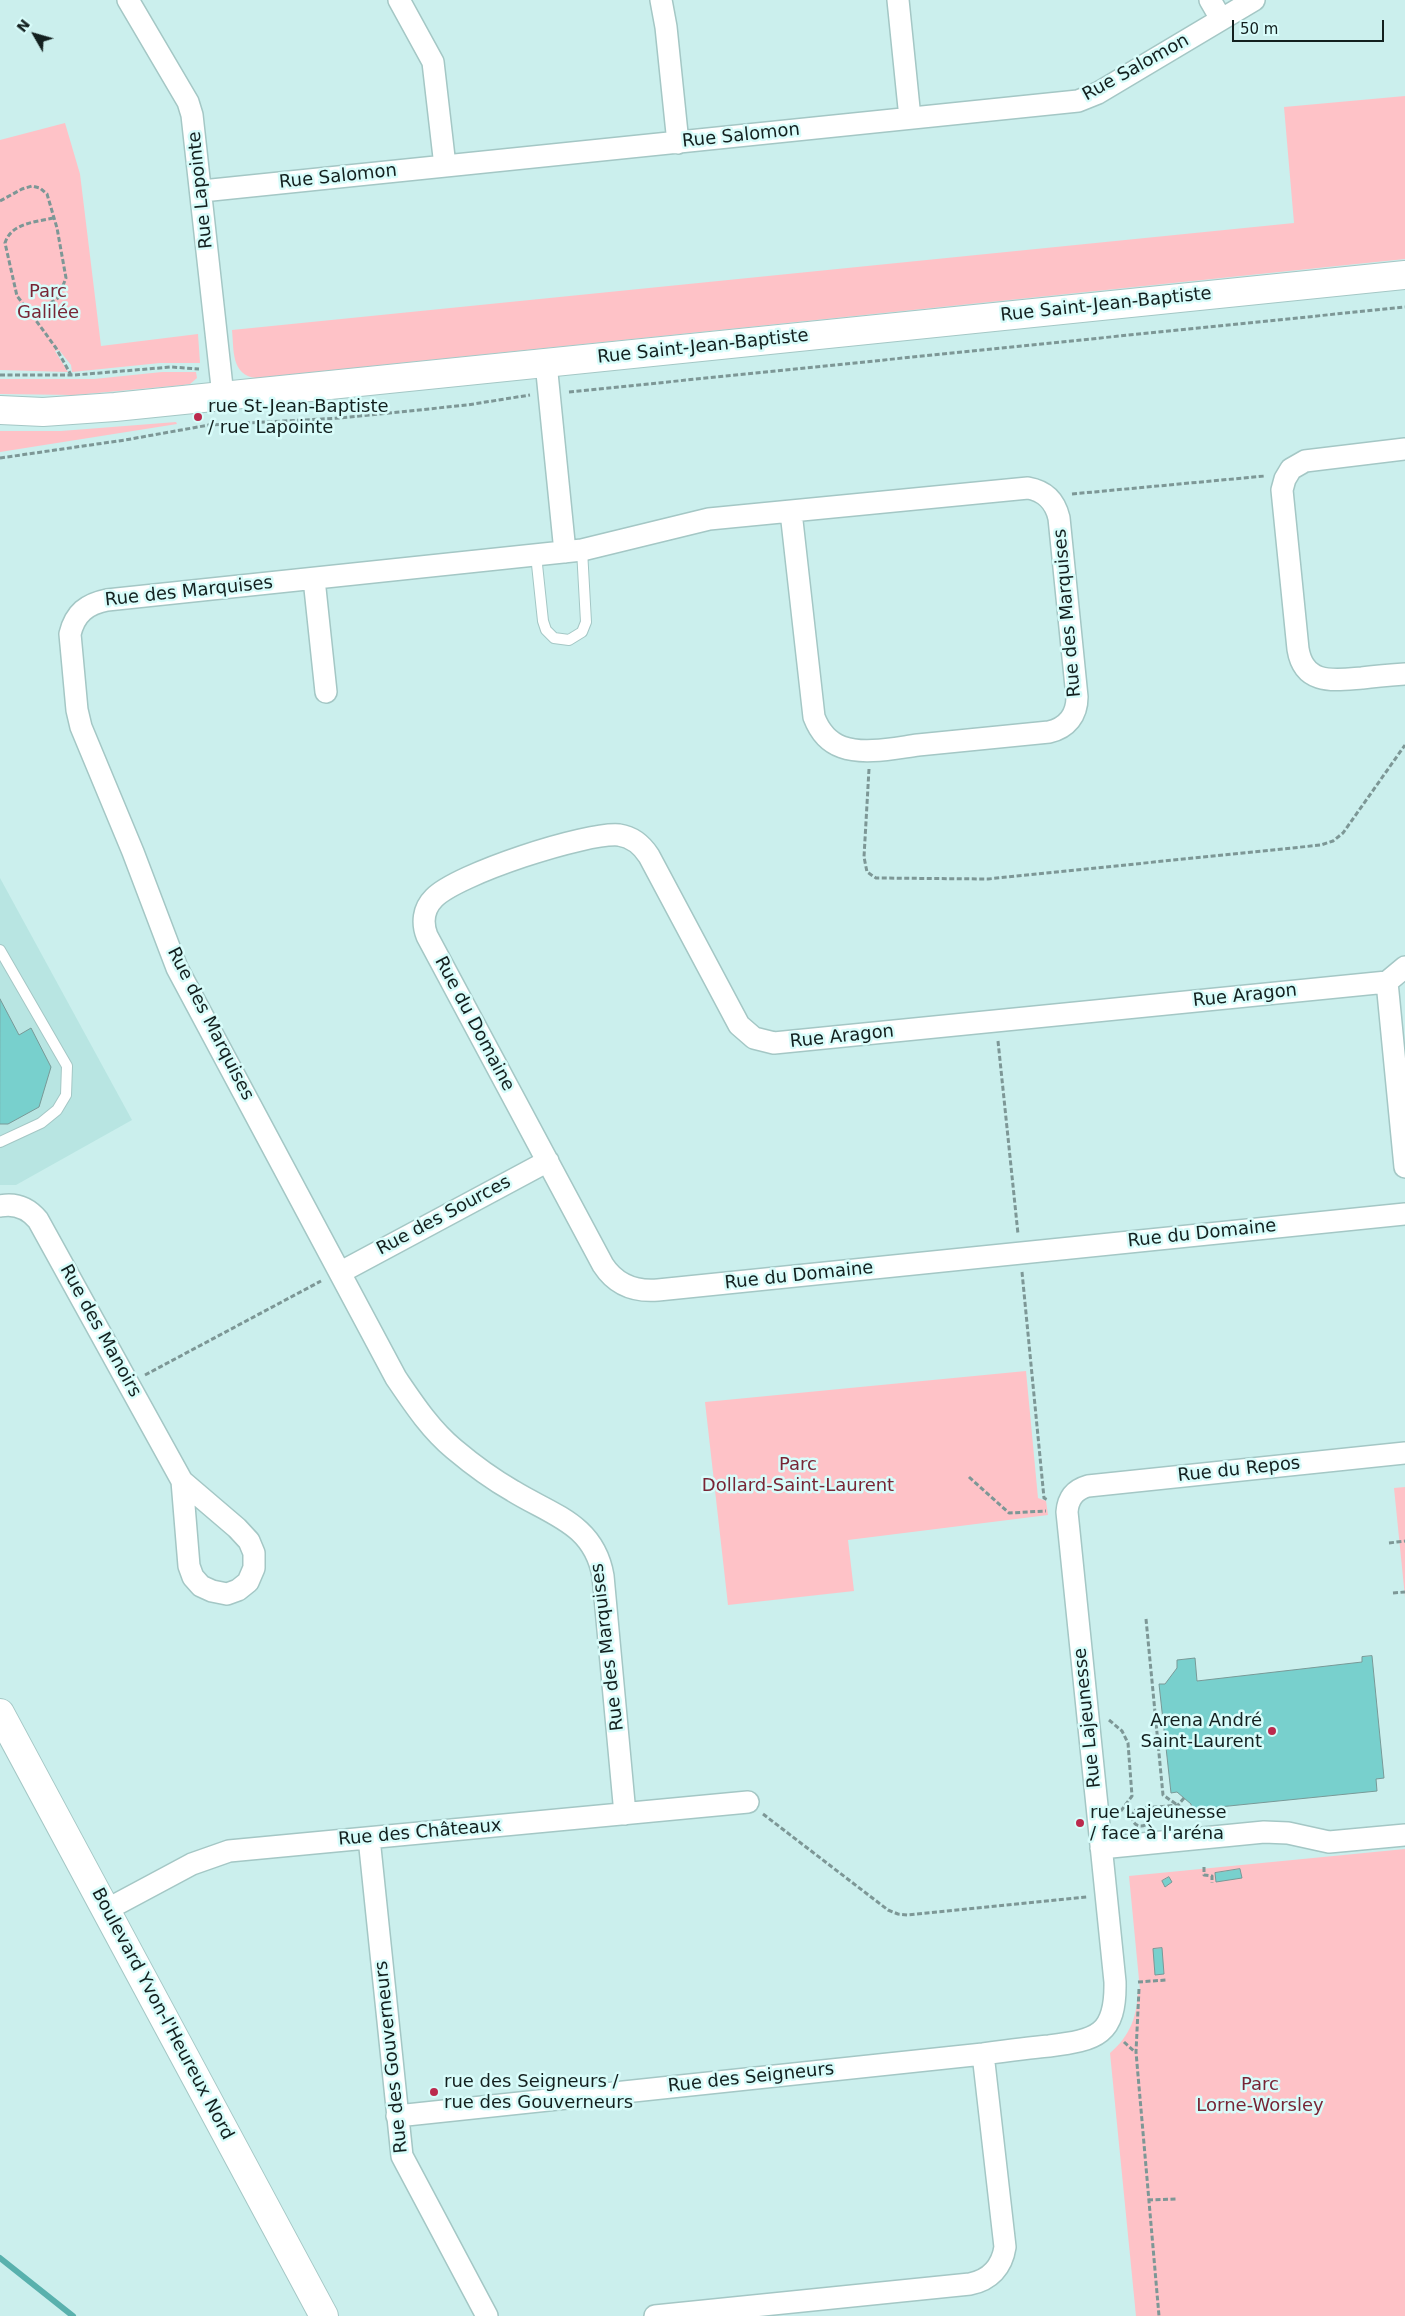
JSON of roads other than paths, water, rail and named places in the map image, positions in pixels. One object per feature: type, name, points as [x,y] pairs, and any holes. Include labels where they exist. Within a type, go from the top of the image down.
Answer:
[{"type":"street","name":"Rue Lapointe","points":[[128,0],[190,108],[202,191],[223,396]]},
{"type":"street","points":[[399,0],[434,62],[445,166]]},
{"type":"street","points":[[661,0],[666,27],[678,143]]},
{"type":"street","points":[[898,0],[910,118]]},
{"type":"street","points":[[1210,0],[1221,20]]},
{"type":"street","name":"Rue Salomon","points":[[202,191],[678,143],[1085,99],[1254,0]]},
{"type":"street","name":"Rue Saint-Jean-Baptiste","points":[[0,410],[71,410],[223,396],[1405,274]]},
{"type":"street","points":[[546,363],[548,394],[573,551]]},
{"type":"street","points":[[1405,450],[1306,460],[1295,466],[1287,474],[1283,484],[1282,498],[1298,649],[1301,660],[1312,674],[1329,680],[1405,674]]},
{"type":"street","name":"Rue des Marquises","points":[[626,1814],[603,1576],[596,1551],[574,1525],[494,1481],[451,1447],[435,1431],[396,1378],[332,1276],[177,968],[133,852],[81,727],[77,710],[70,640],[76,617],[85,608],[95,603],[573,551],[703,520],[1022,488],[1039,491],[1049,497],[1056,507],[1059,518],[1077,697],[1076,709],[1070,720],[1060,728],[1049,732],[854,750],[835,744],[820,730],[814,717],[791,512]]},
{"type":"street","points":[[314,579],[326,692]]},
{"type":"street","name":"Rue Aragon","points":[[427,908],[434,898],[443,891],[517,858],[567,844],[611,835],[625,836],[646,850],[735,1019],[754,1038],[767,1042],[781,1043],[1387,982]]},
{"type":"street","name":"Rue du Domaine","points":[[427,908],[424,919],[427,936],[607,1271],[624,1285],[645,1291],[1405,1214]]},
{"type":"street","points":[[1405,967],[1387,982],[1405,1167]]},
{"type":"street","name":"Rue des Sources","points":[[332,1276],[548,1161]]},
{"type":"street","name":"Rue des Manoirs","points":[[0,1206],[10,1205],[23,1208],[34,1215],[42,1225],[182,1481],[237,1528],[252,1547],[255,1560],[252,1576],[243,1586],[233,1592],[219,1593],[206,1589],[193,1577],[190,1566],[182,1481]]},
{"type":"street","name":"Rue du Repos","points":[[1074,1493],[1088,1486],[1405,1453]]},
{"type":"street","name":"Rue Lajeunesse","points":[[1074,1493],[1069,1502],[1067,1513],[1115,1993],[1113,2012],[1102,2030]]},
{"type":"street","name":"Boulevard Yvon-l'Heureux Nord","points":[[0,1712],[324,2316]]},
{"type":"street","name":"Rue des Châteaux","points":[[106,1910],[192,1864],[217,1854],[242,1849],[748,1802]]},
{"type":"street","points":[[1101,1848],[1264,1832],[1288,1833],[1329,1842],[1405,1835]]},
{"type":"street","name":"Rue des Gouverneurs","points":[[369,1838],[397,2116],[404,2161],[486,2316]]},
{"type":"street","name":"Rue des Seigneurs","points":[[397,2116],[983,2054],[1077,2042],[1090,2038],[1102,2030]]},
{"type":"street","points":[[655,2316],[970,2284],[989,2276],[998,2267],[1005,2247],[983,2054]]},
{"type":"lane","points":[[536,555],[544,626],[554,638],[569,640],[582,632],[586,622],[573,551]]},
{"type":"lane","points":[[0,950],[67,1066],[66,1095],[56,1110],[41,1123],[0,1142]]},
{"type":"waterway","points":[[0,2258],[73,2316]]},
{"type":"place","name":"rue St-Jean-Baptiste / rue Lapointe","points":[[198,417]]},
{"type":"place","name":"Arena André Saint-Laurent","points":[[1272,1731]]},
{"type":"place","name":"rue Lajeunesse / face à l'aréna","points":[[1080,1823]]},
{"type":"place","name":"rue des Seigneurs / rue des Gouverneurs","points":[[434,2092]]},
{"type":"park label","name":"Parc Galilée","points":[[48,302]]},
{"type":"park label","name":"Parc Dollard-Saint-Laurent","points":[[798,1475]]},
{"type":"park label","name":"Parc Lorne-Worsley","points":[[1260,2095]]}]
